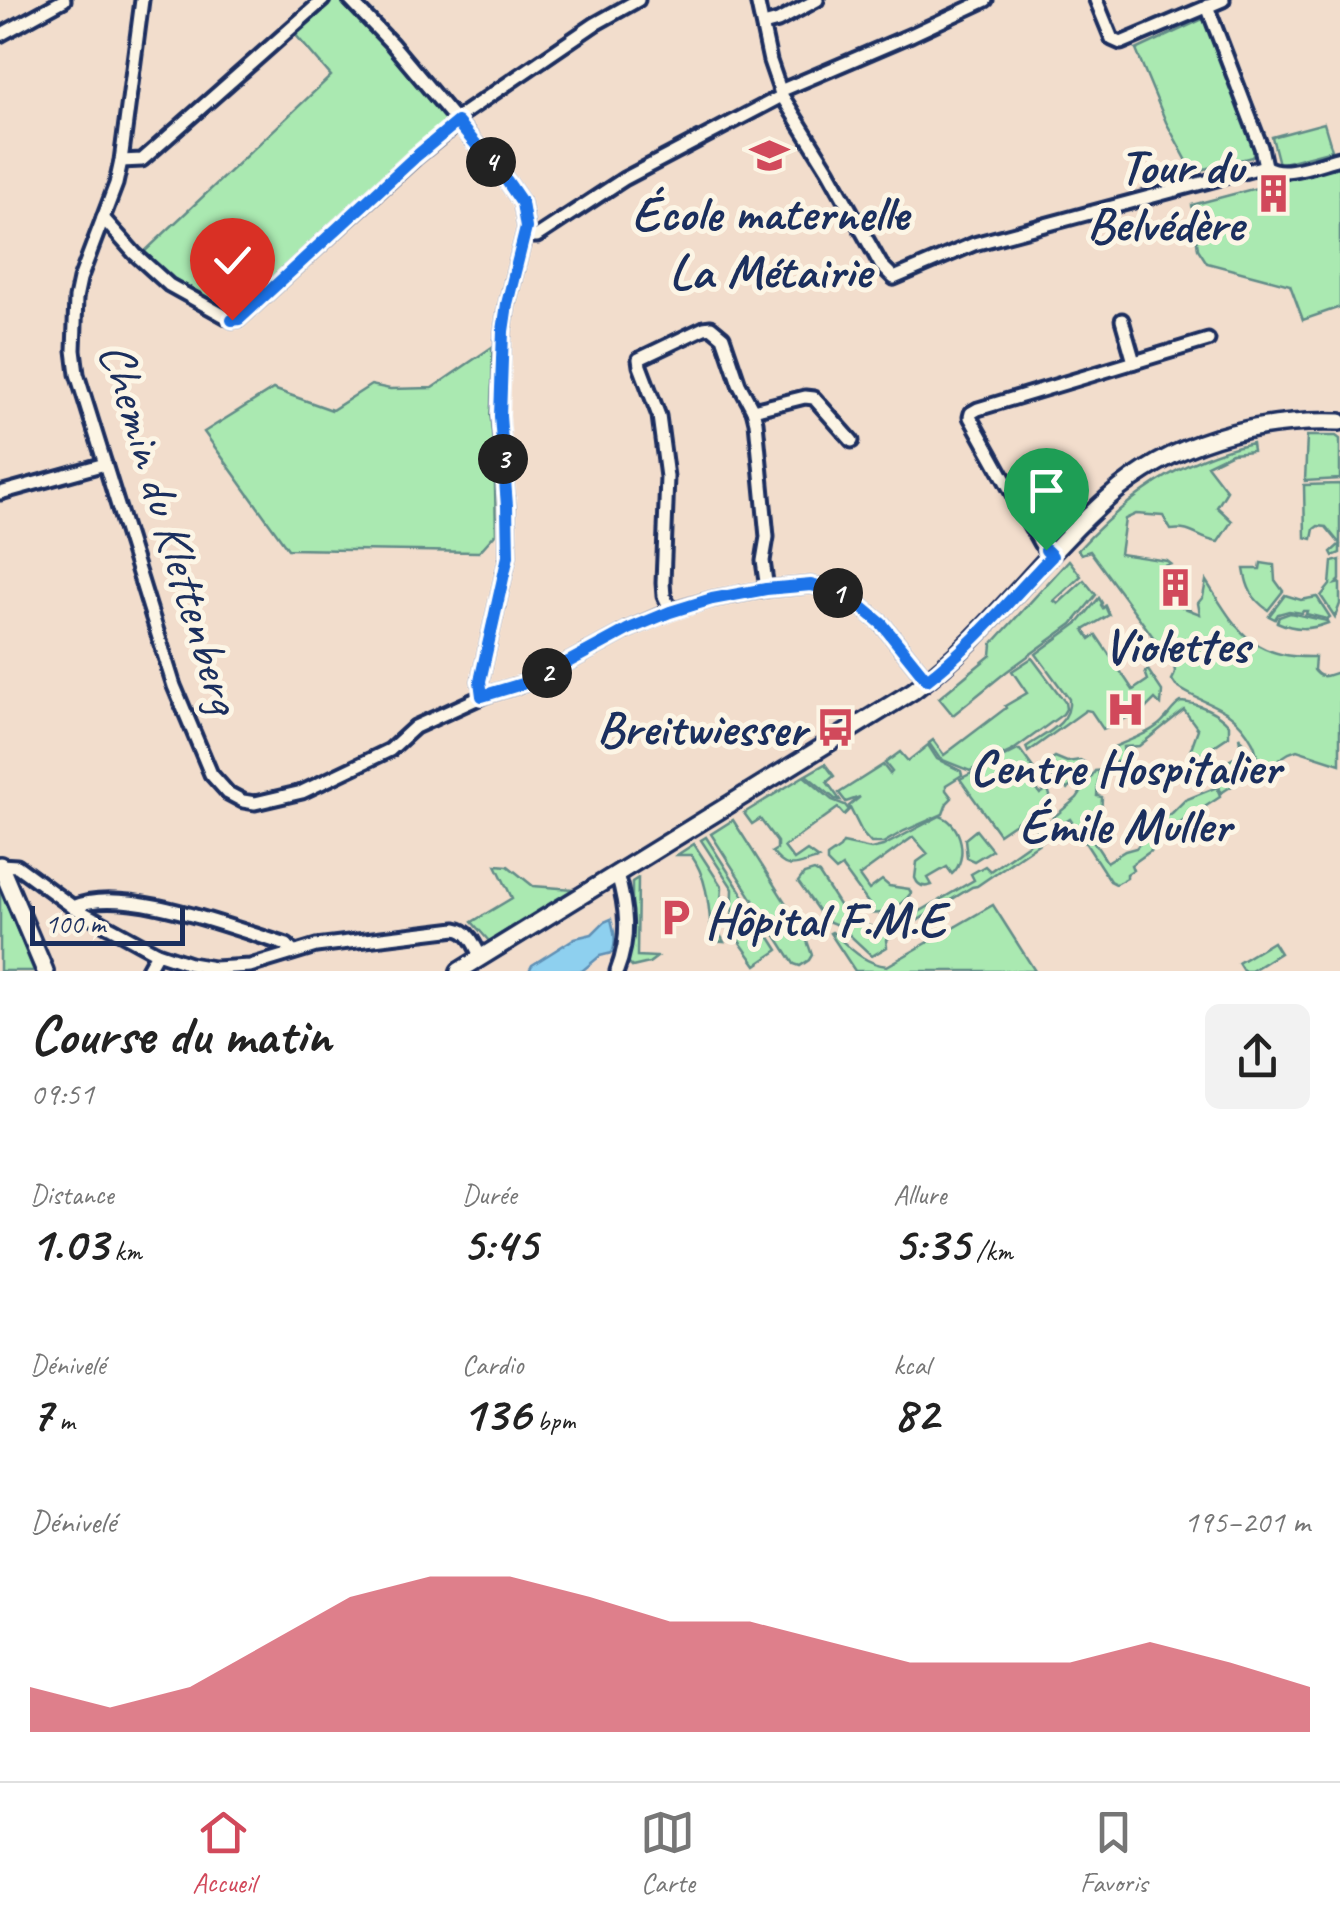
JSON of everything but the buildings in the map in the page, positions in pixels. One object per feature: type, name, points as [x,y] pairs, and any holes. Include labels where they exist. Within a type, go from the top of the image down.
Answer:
[{"type":"street","points":[[0,35],[64,0]]},
{"type":"street","name":"Chemin du Klettenberg","points":[[142,0],[121,161],[80,279],[74,350],[82,390],[174,686],[210,774],[228,793],[255,803],[302,792],[390,750],[415,727],[482,696],[535,680],[629,629],[712,599],[766,589],[811,585],[834,591],[858,604],[882,624],[927,680]]},
{"type":"street","points":[[121,161],[142,160],[323,0]]},
{"type":"street","points":[[350,0],[507,181],[522,203],[526,220],[503,331],[500,416],[508,556],[480,681],[482,696]]},
{"type":"street","points":[[102,218],[169,285],[232,320],[239,319],[463,114],[638,0]]},
{"type":"street","points":[[757,0],[781,93],[881,265],[894,278],[974,244],[1264,166],[1284,172],[1340,158]]},
{"type":"street","points":[[763,25],[817,0]]},
{"type":"street","points":[[525,236],[537,236],[624,179],[781,93],[986,0]]},
{"type":"street","points":[[1096,0],[1112,39],[1121,43],[1223,0]]},
{"type":"street","points":[[1207,6],[1261,147],[1264,166]]},
{"type":"street","points":[[1122,320],[1134,362]]},
{"type":"street","points":[[670,612],[663,583],[666,478],[658,416],[639,359],[696,330],[711,328],[723,337],[739,384],[753,410],[766,522],[766,589]]},
{"type":"street","points":[[1052,556],[1040,543],[970,418],[972,413],[1208,340]]},
{"type":"street","points":[[753,410],[814,398],[852,441]]},
{"type":"street","points":[[459,971],[927,680],[971,642],[1097,508],[1158,462],[1250,428],[1299,421],[1340,422]]},
{"type":"street","points":[[0,493],[105,464]]},
{"type":"street","points":[[44,971],[0,865],[16,866],[74,907],[157,953],[190,964],[232,969],[270,966],[293,952],[316,946],[456,929],[464,930],[481,958]]},
{"type":"street","points":[[616,874],[626,929],[624,953],[616,971]]},
{"type":"street","points":[[74,907],[86,901],[142,902],[286,944],[293,952]]},
{"type":"street","points":[[147,971],[157,953]]},
{"type":"green space","points":[[332,0],[345,0],[387,44],[449,124],[238,315],[171,281],[142,254],[331,76],[295,34]]},
{"type":"green space","points":[[1207,17],[1255,151],[1252,157],[1193,172],[1166,122],[1136,50]]},
{"type":"green space","points":[[1324,123],[1332,150],[1279,164],[1272,137]]},
{"type":"green space","points":[[1340,166],[1340,307],[1303,320],[1290,285],[1207,263],[1198,249],[1192,205]]},
{"type":"green space","points":[[492,347],[496,533],[479,552],[288,549],[204,432],[273,389],[332,410],[371,385],[390,389],[432,388]]},
{"type":"green space","points":[[1307,436],[1340,439],[1340,479],[1305,481]]},
{"type":"green space","points":[[1252,443],[1253,451],[1232,453],[1207,465],[1227,491],[1217,507],[1232,521],[1218,542],[1185,530],[1171,530],[1163,516],[1136,514],[1125,519],[1120,554],[1171,564],[1159,568],[1159,602],[1200,614],[1198,603],[1206,581],[1248,638],[1275,653],[1315,657],[1314,670],[1320,676],[1340,672],[1340,764],[1297,750],[1261,771],[1254,744],[1244,729],[1227,713],[1176,686],[1170,660],[1090,551],[1081,554],[1078,550],[1115,513],[1156,483],[1202,459]]},
{"type":"green space","points":[[1340,484],[1340,544],[1326,527],[1314,529],[1312,539],[1305,537],[1304,485]]},
{"type":"green space","points":[[1069,560],[1081,576],[1054,601],[1058,604],[1084,580],[1096,595],[1072,624],[953,715],[939,698],[991,655],[992,644]]},
{"type":"green space","points":[[1340,560],[1340,580],[1336,584],[1340,583],[1340,604],[1335,617],[1321,596],[1330,585],[1332,562]]},
{"type":"green space","points":[[1261,563],[1274,565],[1275,580],[1283,591],[1268,610],[1251,592],[1244,569],[1260,569]]},
{"type":"green space","points":[[1285,595],[1301,600],[1317,597],[1330,617],[1306,614],[1307,611],[1289,611],[1275,619],[1269,616]]},
{"type":"green space","points":[[1099,598],[1109,615],[1084,630],[1090,639],[1096,635],[1133,690],[1148,680],[1148,670],[1162,691],[1161,705],[1155,699],[1144,710],[1103,729],[1091,711],[1086,710],[1028,752],[1026,747],[1055,728],[1069,708],[1069,699],[1036,654],[1079,622]]},
{"type":"green space","points":[[1290,613],[1328,623],[1302,628],[1277,622]]},
{"type":"green space","points":[[1032,658],[1065,702],[1063,714],[1012,751],[970,771],[940,759],[929,743],[933,740],[944,755],[1027,693],[1012,671]]},
{"type":"green space","points":[[1181,702],[1201,706],[1219,716],[1229,725],[1229,736],[1202,754],[1189,754],[1198,729],[1184,710],[1139,746],[1123,747],[1124,762],[1109,759],[1110,749],[1152,730]]},
{"type":"green space","points":[[1239,737],[1248,750],[1252,773],[1221,793],[1214,768],[1242,754]]},
{"type":"green space","points":[[928,745],[937,759],[962,775],[946,785],[952,798],[943,814],[883,843],[871,843],[849,806],[860,797],[846,802],[839,793],[883,765],[890,774],[885,763],[900,752],[908,761]]},
{"type":"green space","points":[[1018,750],[1039,776],[1032,782],[1040,794],[1048,789],[1051,799],[1042,813],[1037,808],[999,834],[960,779]]},
{"type":"green space","points":[[1055,757],[1084,762],[1068,789],[1055,783],[1044,765]]},
{"type":"green space","points":[[825,764],[834,776],[827,782],[840,800],[806,775]]},
{"type":"green space","points":[[1125,768],[1125,773],[1099,771],[1097,796],[1102,797],[1101,817],[1086,830],[1107,862],[1136,848],[1158,822],[1185,800],[1217,787],[1220,797],[1157,838],[1155,848],[1131,865],[1133,870],[1127,878],[1116,884],[1110,881],[1070,819],[1056,828],[1049,821],[1077,798],[1095,771]]},
{"type":"green space","points":[[804,776],[849,810],[844,815],[838,808],[784,847],[794,860],[807,851],[818,859],[788,865],[772,852],[777,849],[777,842],[760,819],[752,824],[744,813]]},
{"type":"green space","points":[[940,816],[954,826],[961,842],[960,860],[952,874],[947,867],[928,878],[932,885],[918,883],[917,862],[928,854],[913,837],[859,876],[869,890],[882,880],[889,886],[909,889],[907,898],[889,910],[875,913],[863,909],[869,904],[842,867],[836,871],[827,862],[827,857],[843,843],[871,849],[883,846]]},
{"type":"green space","points":[[733,820],[804,932],[812,955],[800,966],[794,964],[711,834]]},
{"type":"green space","points":[[1037,829],[1045,835],[1044,840],[977,886],[886,940],[887,947],[872,956],[840,926],[825,920],[798,882],[804,874],[814,871],[850,922],[856,920],[874,928],[890,923],[893,927],[974,880],[971,874],[985,866],[990,871],[1040,836]]},
{"type":"green space","points":[[976,830],[992,850],[974,861],[967,858],[965,839]]},
{"type":"green space","points":[[706,837],[778,950],[756,965],[732,931],[733,889],[701,840]]},
{"type":"green space","points":[[694,844],[722,887],[719,933],[724,942],[712,941],[707,896],[697,865],[691,855],[677,855]]},
{"type":"green space","points":[[496,865],[508,866],[533,886],[573,889],[489,941],[472,922],[512,898]]},
{"type":"green space","points":[[638,878],[637,956],[657,957],[632,967],[627,962],[632,882]]},
{"type":"green space","points":[[0,888],[34,971],[0,971]]},
{"type":"green space","points":[[993,905],[1035,971],[855,971],[830,933],[864,958],[887,966]]},
{"type":"green space","points":[[1273,942],[1280,953],[1251,971],[1243,971],[1238,963]]},
{"type":"water","points":[[611,919],[615,941],[612,953],[600,956],[582,971],[529,971],[532,965],[575,938],[592,934]]},
{"type":"place","name":"École maternelle La Métairie","points":[[770,156]]},
{"type":"place","name":"Tour du Belvédère","points":[[1273,194]]},
{"type":"place","name":"Violettes","points":[[1176,588]]},
{"type":"place","name":"Centre Hospitalier Émile Muller","points":[[1125,710]]},
{"type":"place","name":"Breitwiesser","points":[[836,727]]},
{"type":"place","name":"Hôpital F.M.E","points":[[675,918]]},
{"type":"route","points":[[232,320],[239,319],[457,122],[522,203],[526,228],[507,304],[502,347],[500,416],[508,556],[480,681],[482,696],[535,680],[629,629],[670,612],[712,599],[811,585],[834,591],[858,604],[882,624],[927,680],[971,642],[1052,556],[1046,550]]}]
